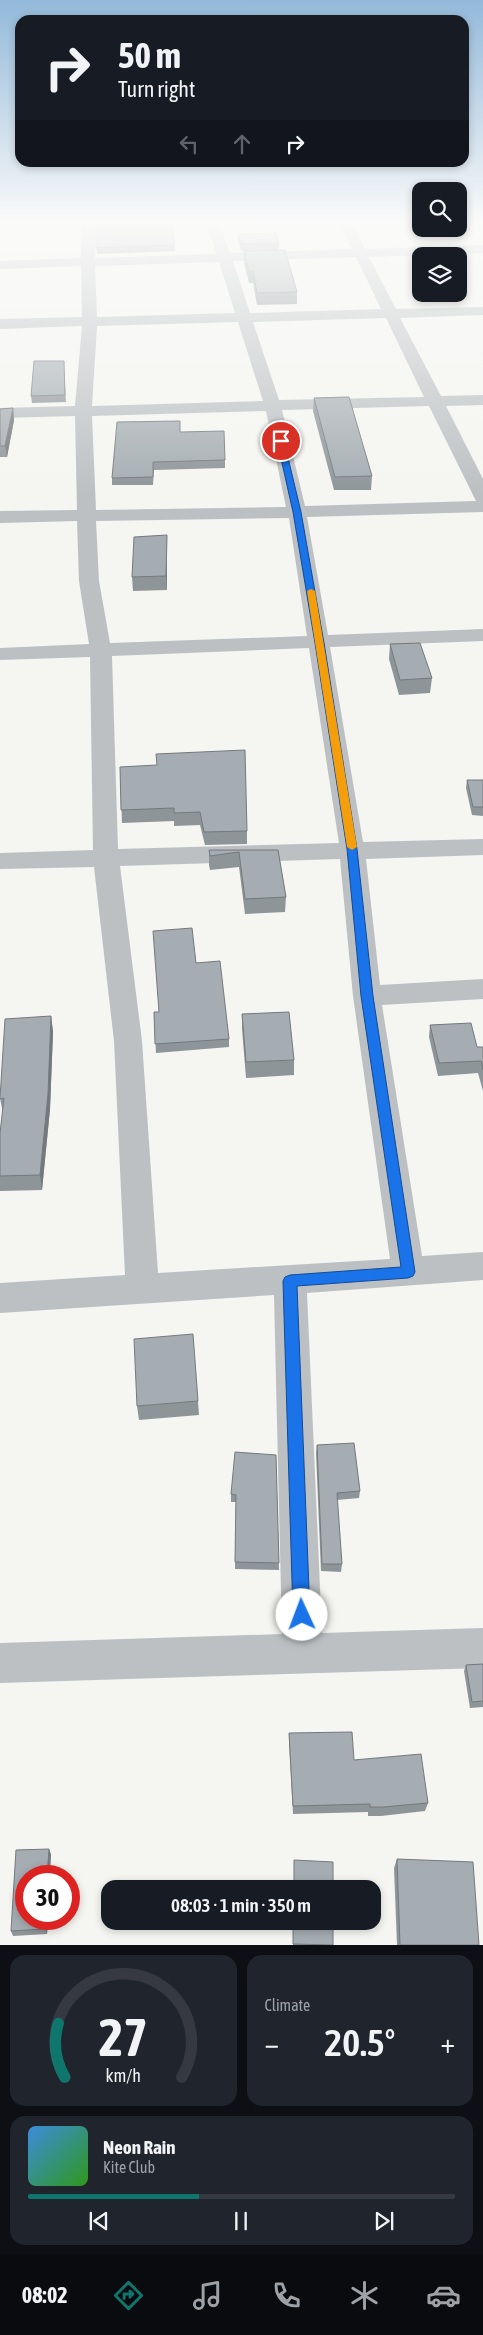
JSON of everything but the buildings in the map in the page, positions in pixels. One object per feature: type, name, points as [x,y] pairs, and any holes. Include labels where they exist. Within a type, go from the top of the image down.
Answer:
[{"type":"street","points":[[90,313],[83,412],[89,581],[101,650],[106,858],[128,1041],[142,1288]]},
{"type":"street","points":[[243,313],[273,406],[297,512],[320,643],[352,849],[367,996],[408,1272]]},
{"type":"street","points":[[0,324],[429,313]]},
{"type":"street","points":[[391,314],[483,497]]},
{"type":"street","points":[[0,413],[483,400]]},
{"type":"street","points":[[0,517],[297,512],[483,506]]},
{"type":"street","points":[[0,654],[483,636]]},
{"type":"street","points":[[0,861],[352,849],[483,847]]},
{"type":"street","points":[[367,996],[483,989]]},
{"type":"street","points":[[0,1298],[142,1288],[290,1281],[483,1266]]},
{"type":"street","points":[[290,1281],[303,1654]]},
{"type":"street","points":[[0,1663],[483,1648]]},
{"type":"slow traffic","points":[[311,591],[352,847]]},
{"type":"route","points":[[281,441],[297,512],[320,643],[352,849],[367,996],[408,1272],[290,1281],[302,1615]]}]
